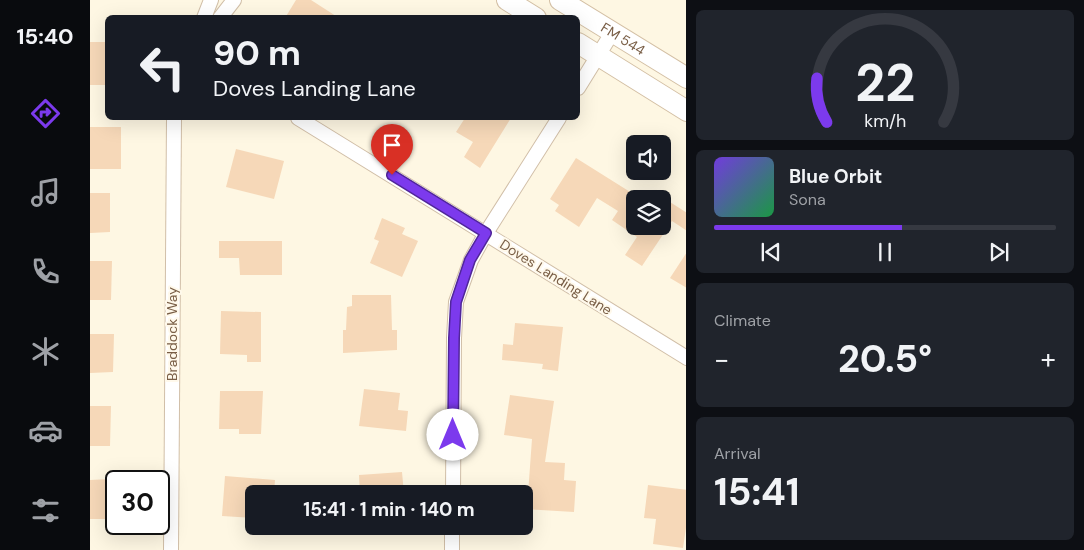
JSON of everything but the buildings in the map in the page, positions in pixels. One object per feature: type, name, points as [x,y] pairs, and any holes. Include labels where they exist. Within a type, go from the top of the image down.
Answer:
[{"type":"main road","points":[[507,0],[531,15]]},
{"type":"main road","name":"FM 544","points":[[560,0],[686,78]]},
{"type":"main road","name":"FM 544","points":[[580,44],[686,111]]},
{"type":"street","points":[[205,15],[212,0]]},
{"type":"street","points":[[222,15],[234,0]]},
{"type":"street","points":[[580,85],[612,33]]},
{"type":"street","name":"Braddock Way","points":[[171,550],[174,120]]},
{"type":"street","name":"Doves Landing Lane","points":[[301,120],[686,358]]},
{"type":"street","points":[[453,485],[456,302],[470,260],[558,120]]},
{"type":"street","points":[[452,535],[452,550]]},
{"type":"route","points":[[392,175],[486,233],[470,260],[456,302],[453,435]]}]
